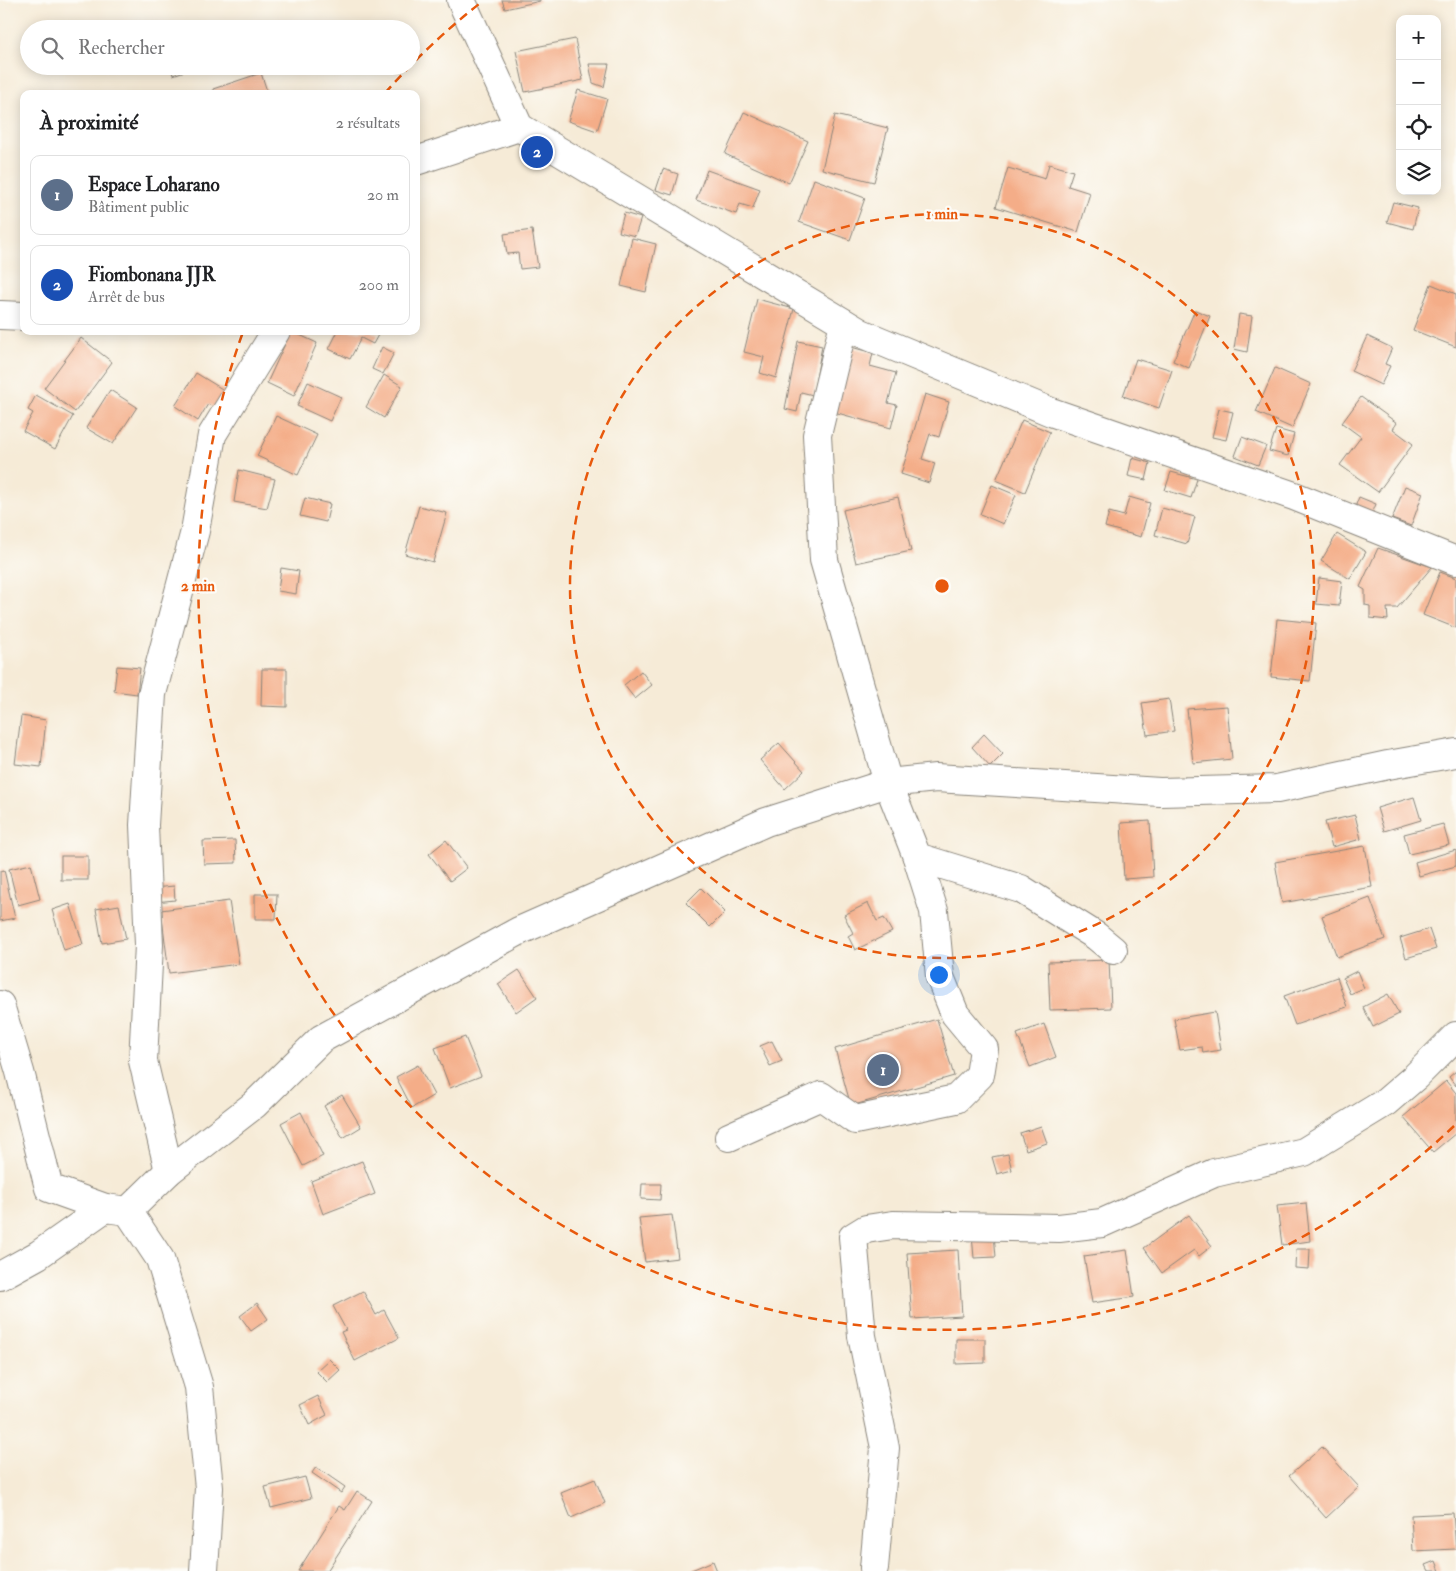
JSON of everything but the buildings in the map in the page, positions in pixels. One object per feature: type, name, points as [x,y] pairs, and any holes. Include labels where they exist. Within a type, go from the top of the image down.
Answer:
[{"type":"street","points":[[461,0],[519,127],[861,333],[1051,412],[1294,496],[1456,561]]},
{"type":"street","points":[[420,160],[519,127]]},
{"type":"street","points":[[0,316],[20,316]]},
{"type":"street","points":[[729,1137],[821,1096],[854,1120],[956,1099],[980,1075],[984,1049],[954,1014],[940,977],[934,911],[917,856],[888,783],[824,560],[817,435],[844,323]]},
{"type":"street","points":[[169,1171],[144,1061],[149,945],[144,825],[152,694],[195,531],[212,436],[274,335]]},
{"type":"street","points":[[0,1276],[116,1210],[169,1171],[254,1105],[320,1039],[519,931],[766,822],[888,783],[936,778],[1160,792],[1277,789],[1388,765],[1456,753]]},
{"type":"street","points":[[917,856],[1021,889],[1096,936],[1114,950]]},
{"type":"street","points":[[0,1005],[20,1072],[48,1188],[116,1210],[160,1259],[199,1387],[209,1488],[204,1571]]},
{"type":"street","points":[[874,1568],[884,1448],[862,1336],[852,1237],[866,1229],[893,1226],[1059,1228],[1102,1223],[1214,1173],[1304,1152],[1386,1102],[1415,1077],[1456,1036]]},
{"type":"place","name":"Fiombonana JJR","points":[[537,152]]},
{"type":"place","name":"Espace Loharano","points":[[883,1070]]}]
